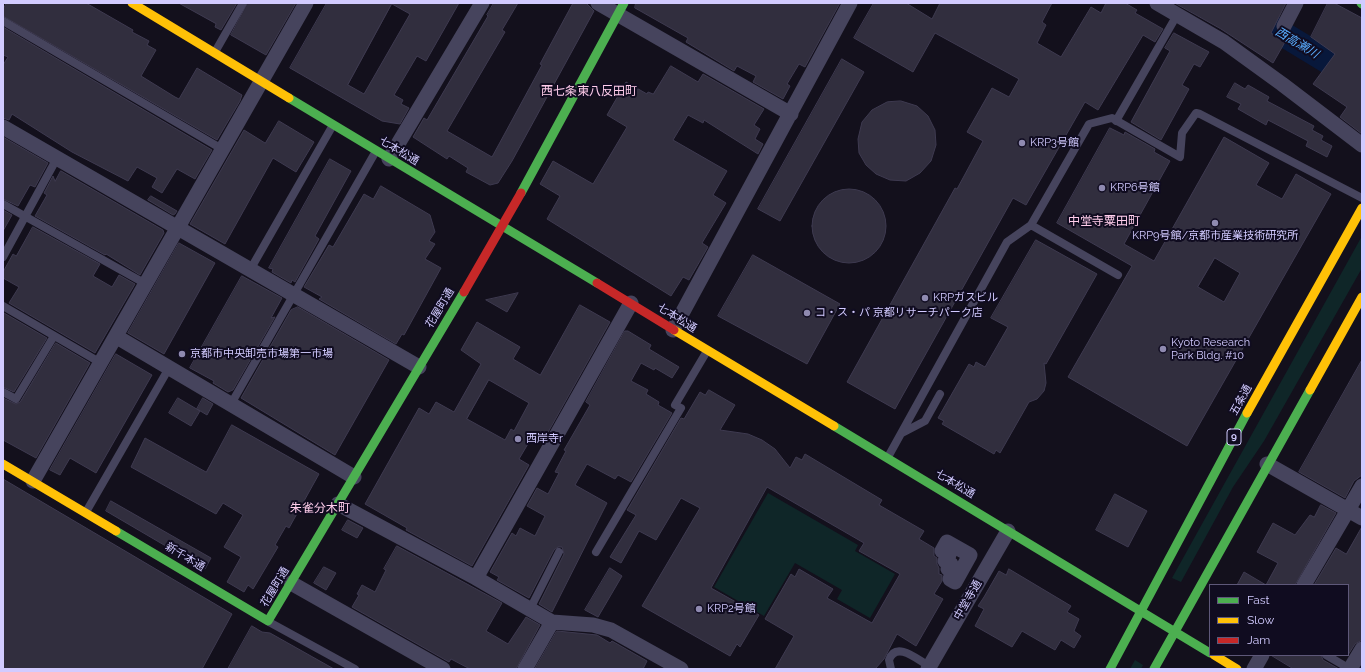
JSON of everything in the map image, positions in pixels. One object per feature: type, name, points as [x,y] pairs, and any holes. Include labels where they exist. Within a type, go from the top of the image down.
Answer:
[{"type":"main road","name":"七本松通","points":[[140,5],[389,159],[631,303],[707,351],[888,457],[1209,652]]},
{"type":"main road","name":"花屋町通","points":[[268,621],[502,227],[621,9]]},
{"type":"main road","name":"五条通","points":[[1110,669],[1214,474],[1362,208]]},
{"type":"main road","points":[[1154,669],[1267,464],[1362,297]]},
{"type":"main road","name":"新千本通","points":[[3,464],[268,621]]},
{"type":"main road","points":[[1216,656],[1237,669]]},
{"type":"street","points":[[33,481],[117,337],[222,149],[306,3]]},
{"type":"street","points":[[389,159],[482,3]]},
{"type":"street","points":[[598,3],[621,9],[791,114]]},
{"type":"street","points":[[673,330],[850,3]]},
{"type":"street","points":[[1157,3],[1224,42],[1362,145]]},
{"type":"street","points":[[1284,26],[1296,3]]},
{"type":"street","points":[[3,127],[419,366]]},
{"type":"street","points":[[476,578],[631,303]]},
{"type":"street","points":[[117,337],[354,477]]},
{"type":"street","points":[[1267,464],[1362,518]]},
{"type":"street","points":[[1305,584],[1362,486]]},
{"type":"street","points":[[338,504],[476,578],[552,622],[593,625],[606,628],[626,637],[681,669]]},
{"type":"street","name":"中堂寺通","points":[[928,668],[1008,531]]},
{"type":"street","points":[[291,583],[443,669]]},
{"type":"street","points":[[525,669],[552,622]]},
{"type":"street","points":[[1350,669],[1362,649]]},
{"type":"street","points":[[1254,669],[1261,656]]},
{"type":"lane","points":[[215,52],[243,3]]},
{"type":"lane","points":[[1116,121],[1177,15]]},
{"type":"lane","points":[[3,20],[222,149]]},
{"type":"lane","points":[[888,457],[1007,242],[1031,225],[1089,124],[1112,118],[1180,157],[1182,133],[1196,113],[1200,114],[1362,198]]},
{"type":"lane","points":[[250,270],[334,124]]},
{"type":"lane","points":[[231,404],[376,150]]},
{"type":"lane","points":[[3,257],[57,158]]},
{"type":"lane","points":[[3,204],[146,284]]},
{"type":"lane","points":[[1031,225],[1118,276]]},
{"type":"lane","points":[[3,306],[101,363]]},
{"type":"lane","points":[[3,392],[16,399],[54,336]]},
{"type":"lane","points":[[596,552],[681,408],[675,405],[707,351]]},
{"type":"lane","points":[[86,512],[170,368]]},
{"type":"lane","points":[[901,433],[925,421],[940,394]]},
{"type":"lane","points":[[530,609],[559,552]]},
{"type":"lane","name":"新千本通","points":[[268,621],[355,669]]},
{"type":"lane","points":[[890,669],[889,660],[892,654],[898,651],[904,652],[928,668]]},
{"type":"lane","points":[[1328,656],[1350,669]]},
{"type":"green space","points":[[1362,236],[1362,268],[1264,441],[1233,487],[1181,582],[1172,578]]},
{"type":"green space","points":[[768,493],[858,545],[855,551],[895,574],[870,618],[837,599],[842,590],[795,563],[764,616],[714,587]]},
{"type":"green space","points":[[1135,660],[1143,665],[1141,669],[1130,669]]},
{"type":"building","points":[[7,3],[86,3],[133,30],[132,32],[149,41],[147,45],[156,50],[141,76],[179,99],[197,68],[242,95],[240,101],[217,140],[3,16],[3,9]]},
{"type":"building","points":[[179,3],[237,3],[221,30],[215,27],[216,24]]},
{"type":"building","points":[[248,3],[296,3],[266,55],[231,35]]},
{"type":"building","points":[[327,3],[459,3],[426,61],[417,56],[394,95],[403,100],[401,104],[409,108],[400,124],[382,121],[290,68]],"holes":[[[392,4],[410,14],[364,94],[348,85]]]},
{"type":"building","points":[[494,3],[518,3],[502,30],[505,32],[447,131],[492,157],[542,65],[540,64],[573,3],[586,3],[594,11],[512,161],[498,183],[490,185],[466,172],[468,168],[449,156],[447,159],[413,137],[424,118],[427,120],[488,16],[487,15]]},
{"type":"building","points":[[636,3],[840,3],[805,67],[799,64],[787,84],[790,86],[783,99],[753,82],[756,76],[737,66],[734,71],[686,42],[688,38],[635,8]]},
{"type":"building","points":[[874,3],[906,3],[932,19],[940,3],[1052,3],[1042,22],[1046,25],[1037,43],[1061,57],[1091,7],[1101,13],[1106,3],[1125,3],[1137,10],[1135,13],[1163,29],[1155,42],[1143,35],[1098,110],[1085,102],[1026,205],[1013,198],[895,409],[847,382],[955,188],[957,189],[983,141],[967,132],[992,88],[1009,97],[1019,79],[935,33],[913,72],[854,38]]},
{"type":"building","points":[[1175,3],[1286,3],[1271,33],[1285,42],[1273,63],[1221,29]]},
{"type":"building","points":[[1328,3],[1334,3],[1362,18],[1362,134],[1340,117],[1347,107],[1313,84],[1335,54],[1311,37]]},
{"type":"building","points":[[3,27],[212,150],[195,179],[177,169],[162,193],[152,187],[157,178],[137,167],[128,181],[72,152],[12,114],[9,120],[3,118],[3,65],[8,57],[3,55]]},
{"type":"building","points":[[1174,33],[1209,52],[1200,67],[1194,64],[1182,85],[1189,89],[1161,140],[1131,122],[1170,51],[1165,48]]},
{"type":"building","points":[[842,59],[864,72],[780,221],[758,209]]},
{"type":"building","points":[[671,66],[698,82],[703,74],[764,109],[754,125],[760,129],[755,139],[763,144],[758,154],[704,120],[703,123],[688,115],[673,140],[727,171],[713,195],[726,203],[702,243],[708,247],[689,280],[683,277],[671,296],[547,219],[560,196],[540,184],[553,161],[593,184],[627,127],[607,115],[626,82],[647,94],[648,92],[653,94]]},
{"type":"building","points":[[1235,83],[1245,89],[1248,85],[1269,97],[1267,101],[1314,126],[1312,130],[1323,136],[1321,140],[1332,146],[1327,157],[1306,146],[1308,141],[1268,120],[1266,125],[1238,109],[1241,104],[1227,97]]},
{"type":"building","points":[[901,101],[917,106],[928,116],[935,130],[936,145],[931,161],[920,173],[906,181],[890,180],[876,174],[866,165],[859,153],[858,139],[862,122],[872,110],[887,102]]},
{"type":"building","points":[[279,121],[314,142],[296,172],[273,158],[225,244],[190,224],[244,130],[265,143]]},
{"type":"building","points":[[1110,128],[1124,135],[1125,132],[1155,149],[1154,152],[1170,161],[1124,244],[1154,261],[1224,137],[1269,163],[1256,185],[1282,199],[1296,174],[1331,194],[1187,446],[1068,377],[1132,266],[1057,223]],"holes":[[[1215,258],[1240,273],[1224,302],[1198,287]]]},
{"type":"building","points":[[3,137],[48,163],[35,187],[30,185],[18,206],[3,199]]},
{"type":"building","points":[[330,159],[351,171],[315,236],[319,239],[295,282],[292,280],[291,283],[272,272],[273,269],[269,268]]},
{"type":"building","points":[[61,171],[163,230],[164,233],[140,275],[106,254],[105,255],[35,216],[47,195],[44,193],[53,176],[55,181]]},
{"type":"building","points":[[381,186],[430,215],[435,232],[429,241],[435,244],[425,259],[441,268],[404,335],[402,334],[396,344],[319,299],[322,297],[304,287],[329,245],[333,247],[364,194],[373,199]]},
{"type":"building","points":[[842,189],[856,189],[870,195],[880,205],[886,219],[886,233],[880,247],[870,257],[856,263],[842,263],[828,257],[818,247],[812,233],[812,219],[818,205],[828,195]]},
{"type":"building","points":[[151,196],[177,211],[173,215],[148,200]]},
{"type":"building","points":[[3,210],[12,215],[3,231]]},
{"type":"building","points":[[33,227],[100,264],[93,276],[112,287],[119,275],[135,284],[95,353],[9,303],[19,287],[3,278],[3,272],[13,254],[16,256]]},
{"type":"building","points":[[1036,240],[1097,274],[1046,364],[1044,363],[1046,383],[1044,391],[1037,399],[1029,402],[1000,453],[996,450],[994,454],[942,424],[944,421],[938,418],[969,364],[974,367],[976,362],[985,367],[1008,327],[991,318]]},
{"type":"building","points":[[179,243],[215,263],[164,354],[128,333]]},
{"type":"building","points":[[753,255],[840,304],[807,364],[718,316]]},
{"type":"building","points":[[242,276],[282,298],[271,318],[275,317],[233,390],[228,392],[213,383],[214,381],[190,368]]},
{"type":"building","points":[[518,293],[507,312],[486,300]]},
{"type":"building","points":[[580,305],[610,322],[542,443],[532,437],[519,459],[529,465],[472,566],[406,530],[407,528],[365,504],[419,408],[429,414],[436,402],[454,412],[481,364],[461,350],[477,322],[520,347],[513,359],[540,375]],"holes":[[[489,380],[529,403],[514,431],[511,429],[505,440],[467,419]]]},
{"type":"building","points":[[298,307],[389,360],[335,455],[241,398],[291,310]]},
{"type":"building","points":[[4,313],[47,338],[14,392],[3,387]]},
{"type":"building","points":[[625,331],[628,331],[651,345],[649,349],[679,367],[672,378],[655,368],[654,370],[641,363],[631,381],[648,390],[646,394],[659,402],[658,405],[672,413],[631,482],[618,475],[615,479],[587,464],[575,485],[607,503],[552,612],[539,604],[564,554],[562,547],[558,547],[554,550],[529,598],[497,580],[499,577],[490,572],[512,533],[516,536],[520,528],[535,536],[545,516],[527,506],[537,488],[548,494],[559,473],[555,472],[566,451],[564,450],[590,405],[586,402]]},
{"type":"building","points":[[56,343],[90,363],[36,458],[3,440],[3,398],[16,404],[20,402]]},
{"type":"building","points":[[116,354],[152,375],[96,473],[70,458],[60,475],[50,470]]},
{"type":"building","points":[[1362,360],[1362,475],[1354,481],[1345,498],[1299,472]]},
{"type":"building","points":[[709,390],[735,405],[720,430],[748,434],[762,440],[775,449],[790,468],[796,457],[802,460],[805,454],[882,500],[879,505],[924,531],[919,539],[934,548],[934,556],[937,558],[939,574],[942,575],[942,581],[934,594],[943,599],[916,646],[897,634],[884,659],[875,669],[775,669],[794,636],[765,619],[791,574],[795,577],[799,569],[833,589],[827,598],[872,623],[900,574],[859,551],[864,543],[767,487],[711,588],[759,615],[740,647],[737,644],[730,656],[642,606],[700,508],[681,498],[656,540],[639,531],[621,563],[610,557],[636,515],[627,510],[681,418],[684,419],[700,392],[705,395]]},
{"type":"building","points":[[178,398],[200,411],[191,426],[169,413]]},
{"type":"building","points":[[203,398],[213,404],[207,415],[197,409]]},
{"type":"building","points":[[232,425],[319,474],[289,528],[286,526],[275,545],[278,547],[253,589],[248,585],[244,592],[227,582],[241,557],[224,547],[243,515],[223,503],[216,514],[131,467],[145,438],[206,472]]},
{"type":"building","points":[[3,479],[232,614],[202,669],[3,669]]},
{"type":"building","points":[[1115,494],[1147,511],[1128,547],[1096,530]]},
{"type":"building","points":[[111,501],[211,558],[205,569],[106,511]]},
{"type":"building","points":[[1321,505],[1336,513],[1296,584],[1267,584],[1278,563],[1257,552],[1273,523],[1295,535],[1310,515],[1314,517]]},
{"type":"building","points":[[348,520],[363,528],[357,538],[342,530]]},
{"type":"building","points":[[1362,527],[1362,640],[1355,644],[1349,653],[1349,584],[1315,584],[1336,548],[1346,554]]},
{"type":"building","points":[[397,546],[502,603],[486,631],[508,644],[526,617],[540,625],[516,669],[470,669],[451,659],[449,662],[352,607],[359,595],[357,594],[362,585],[375,592],[386,570],[384,569]]},
{"type":"building","points":[[324,567],[336,573],[326,590],[314,583]]},
{"type":"building","points":[[610,568],[622,576],[598,617],[585,610]]},
{"type":"building","points":[[1009,569],[1071,606],[1067,612],[1079,619],[1074,631],[1081,636],[1074,648],[1061,640],[1055,650],[1022,631],[1012,647],[975,626],[984,609],[978,606],[999,571],[1006,575]]},
{"type":"building","points":[[1244,572],[1264,584],[1238,584]]},
{"type":"building","points":[[252,626],[262,632],[270,633],[334,669],[228,669]]},
{"type":"building","points":[[557,631],[597,635],[610,643],[612,641],[647,661],[643,669],[535,669]]},
{"type":"building","points":[[1273,656],[1321,656],[1323,660],[1339,669],[1294,669]]},
{"type":"waterway","name":"西高瀬川","points":[[1232,3],[1362,82]]},
{"type":"traffic: fast","points":[[521,193],[624,3]]},
{"type":"traffic: fast","points":[[289,98],[597,283]]},
{"type":"traffic: fast","points":[[116,531],[268,621],[464,292]]},
{"type":"traffic: fast","points":[[1154,669],[1310,390]]},
{"type":"traffic: fast","points":[[1110,669],[1247,413]]},
{"type":"traffic: fast","points":[[834,426],[1209,652]]},
{"type":"traffic: slow","points":[[132,3],[289,98]]},
{"type":"traffic: slow","points":[[1247,413],[1362,208]]},
{"type":"traffic: slow","points":[[1310,390],[1362,297]]},
{"type":"traffic: slow","points":[[674,330],[834,426]]},
{"type":"traffic: slow","points":[[3,464],[116,531]]},
{"type":"traffic: slow","points":[[1216,656],[1237,669]]},
{"type":"traffic: jam","points":[[464,292],[521,193]]},
{"type":"traffic: jam","points":[[597,283],[674,330]]},
{"type":"place","name":"KRP3号館","points":[[1022,143]]},
{"type":"place","name":"KRP6号館","points":[[1102,188]]},
{"type":"place","name":"KRP9号館/京都市産業技術研究所","points":[[1215,223]]},
{"type":"place","name":"KRPガスビル","points":[[925,298]]},
{"type":"place","name":"コ・ス・パ 京都リサーチパーク店","points":[[807,313]]},
{"type":"place","name":"Kyoto Research Park Bldg. #10","points":[[1163,349]]},
{"type":"place","name":"京都市中央卸売市場第一市場","points":[[182,354]]},
{"type":"place","name":"西岸寺r","points":[[518,439]]},
{"type":"place","name":"KRP2号館","points":[[699,609]]},
{"type":"district","name":"西七条東八反田町","points":[[589,91]]},
{"type":"district","name":"中堂寺粟田町","points":[[1104,221]]},
{"type":"district","name":"朱雀分木町","points":[[320,508]]}]
